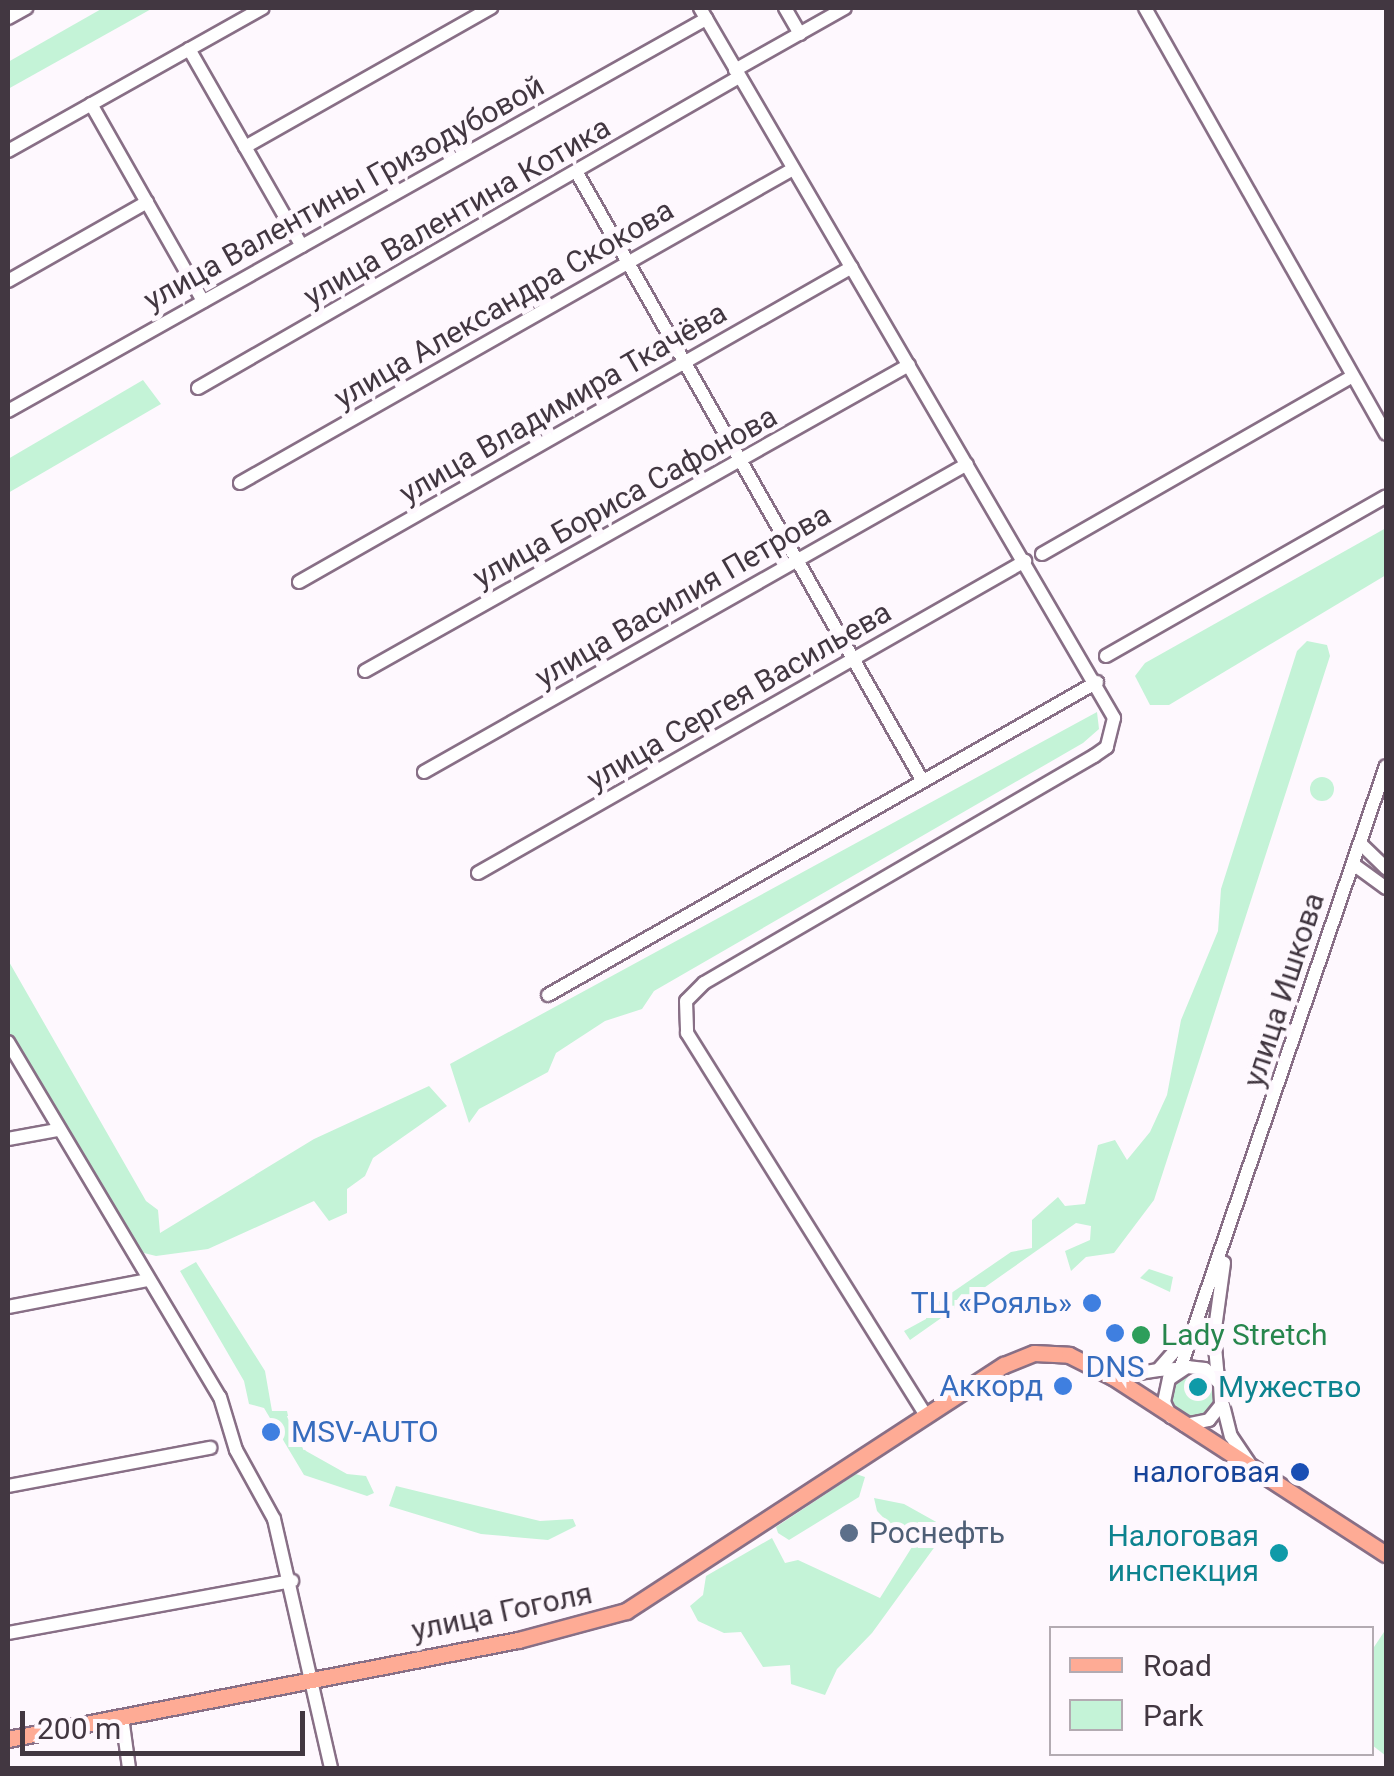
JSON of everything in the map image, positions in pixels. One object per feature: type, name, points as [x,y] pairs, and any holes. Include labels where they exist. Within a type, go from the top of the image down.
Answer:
[{"type":"main road","name":"улица Гоголя","points":[[8,1739],[308,1680],[626,1611],[926,1416],[1034,1353],[1069,1355],[1112,1378],[1386,1554]]},
{"type":"street","points":[[8,18],[26,8]]},
{"type":"street","points":[[8,151],[263,8]]},
{"type":"street","points":[[245,147],[492,8]]},
{"type":"street","points":[[785,8],[800,34]]},
{"type":"street","name":"улица Валентина Котика","points":[[198,388],[576,173],[845,8]]},
{"type":"street","points":[[1145,8],[1386,434]]},
{"type":"street","points":[[703,13],[1097,682],[1114,718],[1107,748],[704,983],[684,1011],[688,1033],[767,1168],[926,1416]]},
{"type":"street","name":"улица Валентины Гризодубовой","points":[[8,411],[703,13]]},
{"type":"street","points":[[189,49],[302,246]]},
{"type":"street","points":[[91,104],[203,301]]},
{"type":"street","name":"улица Александра Скокова","points":[[240,483],[792,168]]},
{"type":"street","points":[[576,173],[922,780]]},
{"type":"street","points":[[8,281],[147,202]]},
{"type":"street","name":"улица Владимира Ткачёва","points":[[299,582],[852,267]]},
{"type":"street","name":"улица Бориса Сафонова","points":[[365,671],[908,365]]},
{"type":"street","points":[[1042,554],[1353,376]]},
{"type":"street","name":"улица Василия Петрова","points":[[424,772],[967,464]]},
{"type":"street","points":[[1106,656],[1386,496]]},
{"type":"street","name":"улица Сергея Васильева","points":[[478,873],[1025,561]]},
{"type":"street","points":[[548,995],[1097,682]]},
{"type":"street","name":"улица Ишкова","points":[[1180,1369],[1386,766]]},
{"type":"street","points":[[1361,844],[1386,868]]},
{"type":"street","points":[[1353,864],[1386,888]]},
{"type":"street","points":[[8,1042],[57,1130],[220,1396],[236,1450],[274,1519],[292,1581],[308,1680],[331,1768]]},
{"type":"street","points":[[8,1139],[57,1130]]},
{"type":"street","name":"улица Ишкова","points":[[1218,1379],[1217,1297],[1230,1230]]},
{"type":"street","points":[[8,1308],[148,1280]]},
{"type":"street","points":[[1158,1370],[1191,1332]]},
{"type":"street","points":[[1112,1378],[1196,1366],[1218,1379],[1231,1436],[1257,1472]]},
{"type":"street","points":[[1180,1369],[1164,1392],[1177,1421],[1209,1420],[1222,1401]]},
{"type":"street","points":[[8,1486],[210,1448]]},
{"type":"street","points":[[8,1633],[292,1581]]},
{"type":"street","points":[[122,1717],[128,1768]]},
{"type":"green space","points":[[103,8],[153,8],[8,89],[8,62]]},
{"type":"green space","points":[[143,380],[161,404],[8,493],[8,459]]},
{"type":"green space","points":[[1386,528],[1386,575],[1169,705],[1150,705],[1135,676],[1145,663]]},
{"type":"green space","points":[[1307,641],[1327,645],[1330,656],[1154,1200],[1114,1253],[1086,1257],[1071,1271],[1065,1251],[1090,1240],[1091,1226],[1076,1223],[910,1340],[904,1331],[926,1319],[928,1309],[1011,1252],[1032,1248],[1032,1220],[1058,1197],[1065,1206],[1085,1204],[1098,1145],[1115,1140],[1127,1160],[1150,1132],[1167,1095],[1181,1020],[1218,931],[1221,889],[1297,651]]},
{"type":"green space","points":[[1097,712],[1099,729],[1083,743],[654,991],[642,1009],[605,1021],[556,1053],[548,1072],[479,1109],[469,1123],[450,1064]]},
{"type":"green space","points":[[1322,777],[1334,789],[1322,801],[1310,789]]},
{"type":"green space","points":[[8,960],[146,1201],[158,1210],[160,1233],[314,1139],[429,1086],[447,1106],[373,1158],[365,1176],[347,1189],[347,1213],[329,1221],[314,1201],[208,1249],[156,1256],[136,1251],[8,1033]]},
{"type":"green space","points":[[196,1262],[265,1371],[272,1411],[287,1411],[292,1434],[306,1451],[347,1474],[366,1476],[374,1493],[367,1496],[304,1475],[264,1408],[249,1404],[244,1381],[180,1271]]},
{"type":"green space","points":[[1149,1269],[1173,1277],[1170,1292],[1140,1278]]},
{"type":"green space","points":[[1193,1373],[1208,1380],[1215,1395],[1208,1410],[1193,1417],[1178,1410],[1171,1395],[1178,1380]]},
{"type":"green space","points":[[856,1474],[865,1477],[859,1497],[789,1540],[778,1533],[776,1527]]},
{"type":"green space","points":[[396,1486],[540,1521],[573,1519],[576,1526],[548,1540],[481,1534],[389,1506]]},
{"type":"green space","points":[[874,1498],[904,1504],[956,1533],[950,1544],[936,1545],[872,1633],[837,1669],[825,1695],[791,1684],[790,1665],[763,1667],[741,1632],[724,1633],[698,1621],[690,1606],[703,1595],[706,1576],[772,1538],[785,1563],[798,1560],[880,1598],[912,1547],[877,1511]]},
{"type":"green space","points":[[1386,1629],[1386,1756],[1374,1747],[1374,1647]]},
{"type":"place","name":"ТЦ «Рояль»","points":[[1092,1303]]},
{"type":"place","name":"DNS","points":[[1115,1333]]},
{"type":"place","name":"Lady Stretch","points":[[1141,1335]]},
{"type":"place","name":"Аккорд","points":[[1063,1386]]},
{"type":"place","name":"Мужество","points":[[1198,1387]]},
{"type":"place","name":"MSV-AUTO","points":[[271,1432]]},
{"type":"place","name":"налоговая","points":[[1300,1472]]},
{"type":"place","name":"Роснефть","points":[[849,1533]]},
{"type":"place","name":"Налоговая инспекция","points":[[1279,1553]]}]
